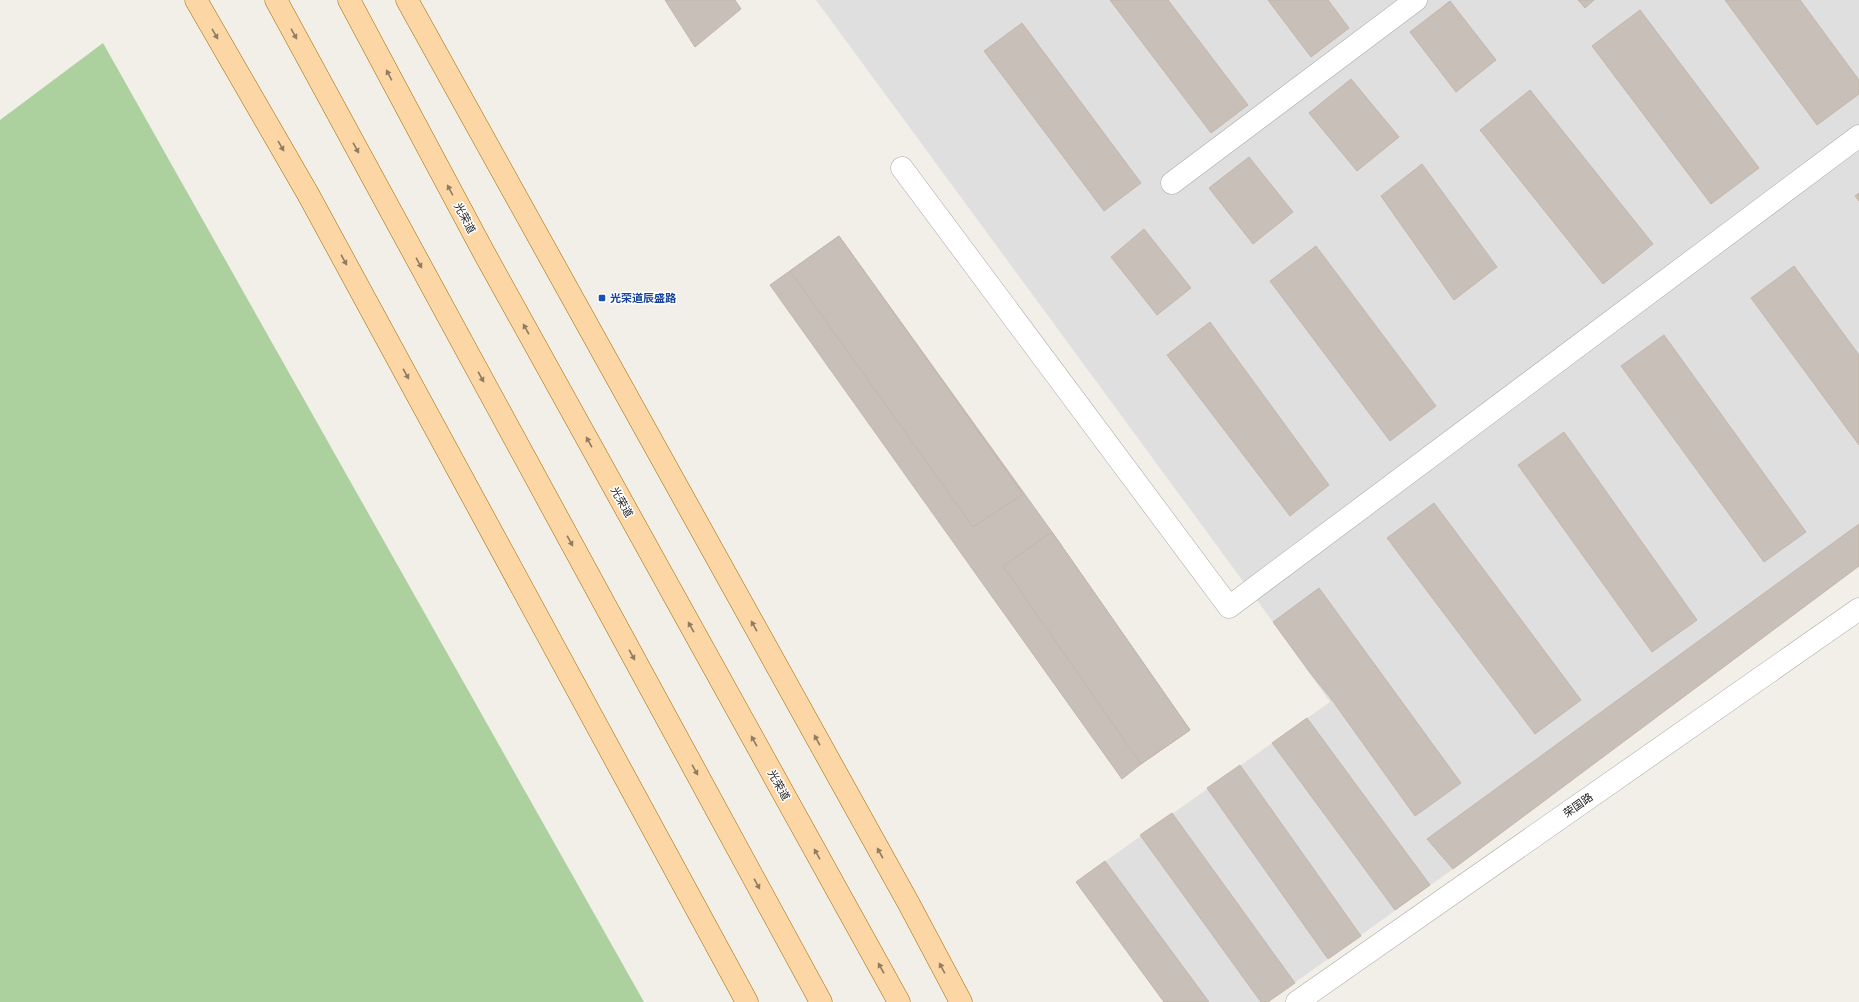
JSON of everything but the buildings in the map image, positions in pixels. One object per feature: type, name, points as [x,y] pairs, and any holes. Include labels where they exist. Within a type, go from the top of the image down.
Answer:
[{"type":"main road","points":[[196,0],[308,194],[747,1002]]},
{"type":"main road","points":[[276,0],[821,1002]]},
{"type":"main road","name":"光荣道","points":[[349,0],[483,250],[900,1002]]},
{"type":"main road","points":[[407,0],[909,904],[961,1002]]},
{"type":"street","points":[[1172,184],[1416,0]]},
{"type":"street","points":[[902,168],[1229,607],[1859,136]]},
{"type":"street","name":"荣国路","points":[[1297,1002],[1859,609]]},
{"type":"shaded area","points":[[816,0],[1859,0],[1859,524],[1430,837],[1453,869],[1268,1002],[1164,1002],[1076,882],[1330,702],[1273,622]]},
{"type":"green space","points":[[103,43],[644,1002],[0,1002],[0,120]]},
{"type":"place","name":"光荣道辰盛路","points":[[602,298]]}]
